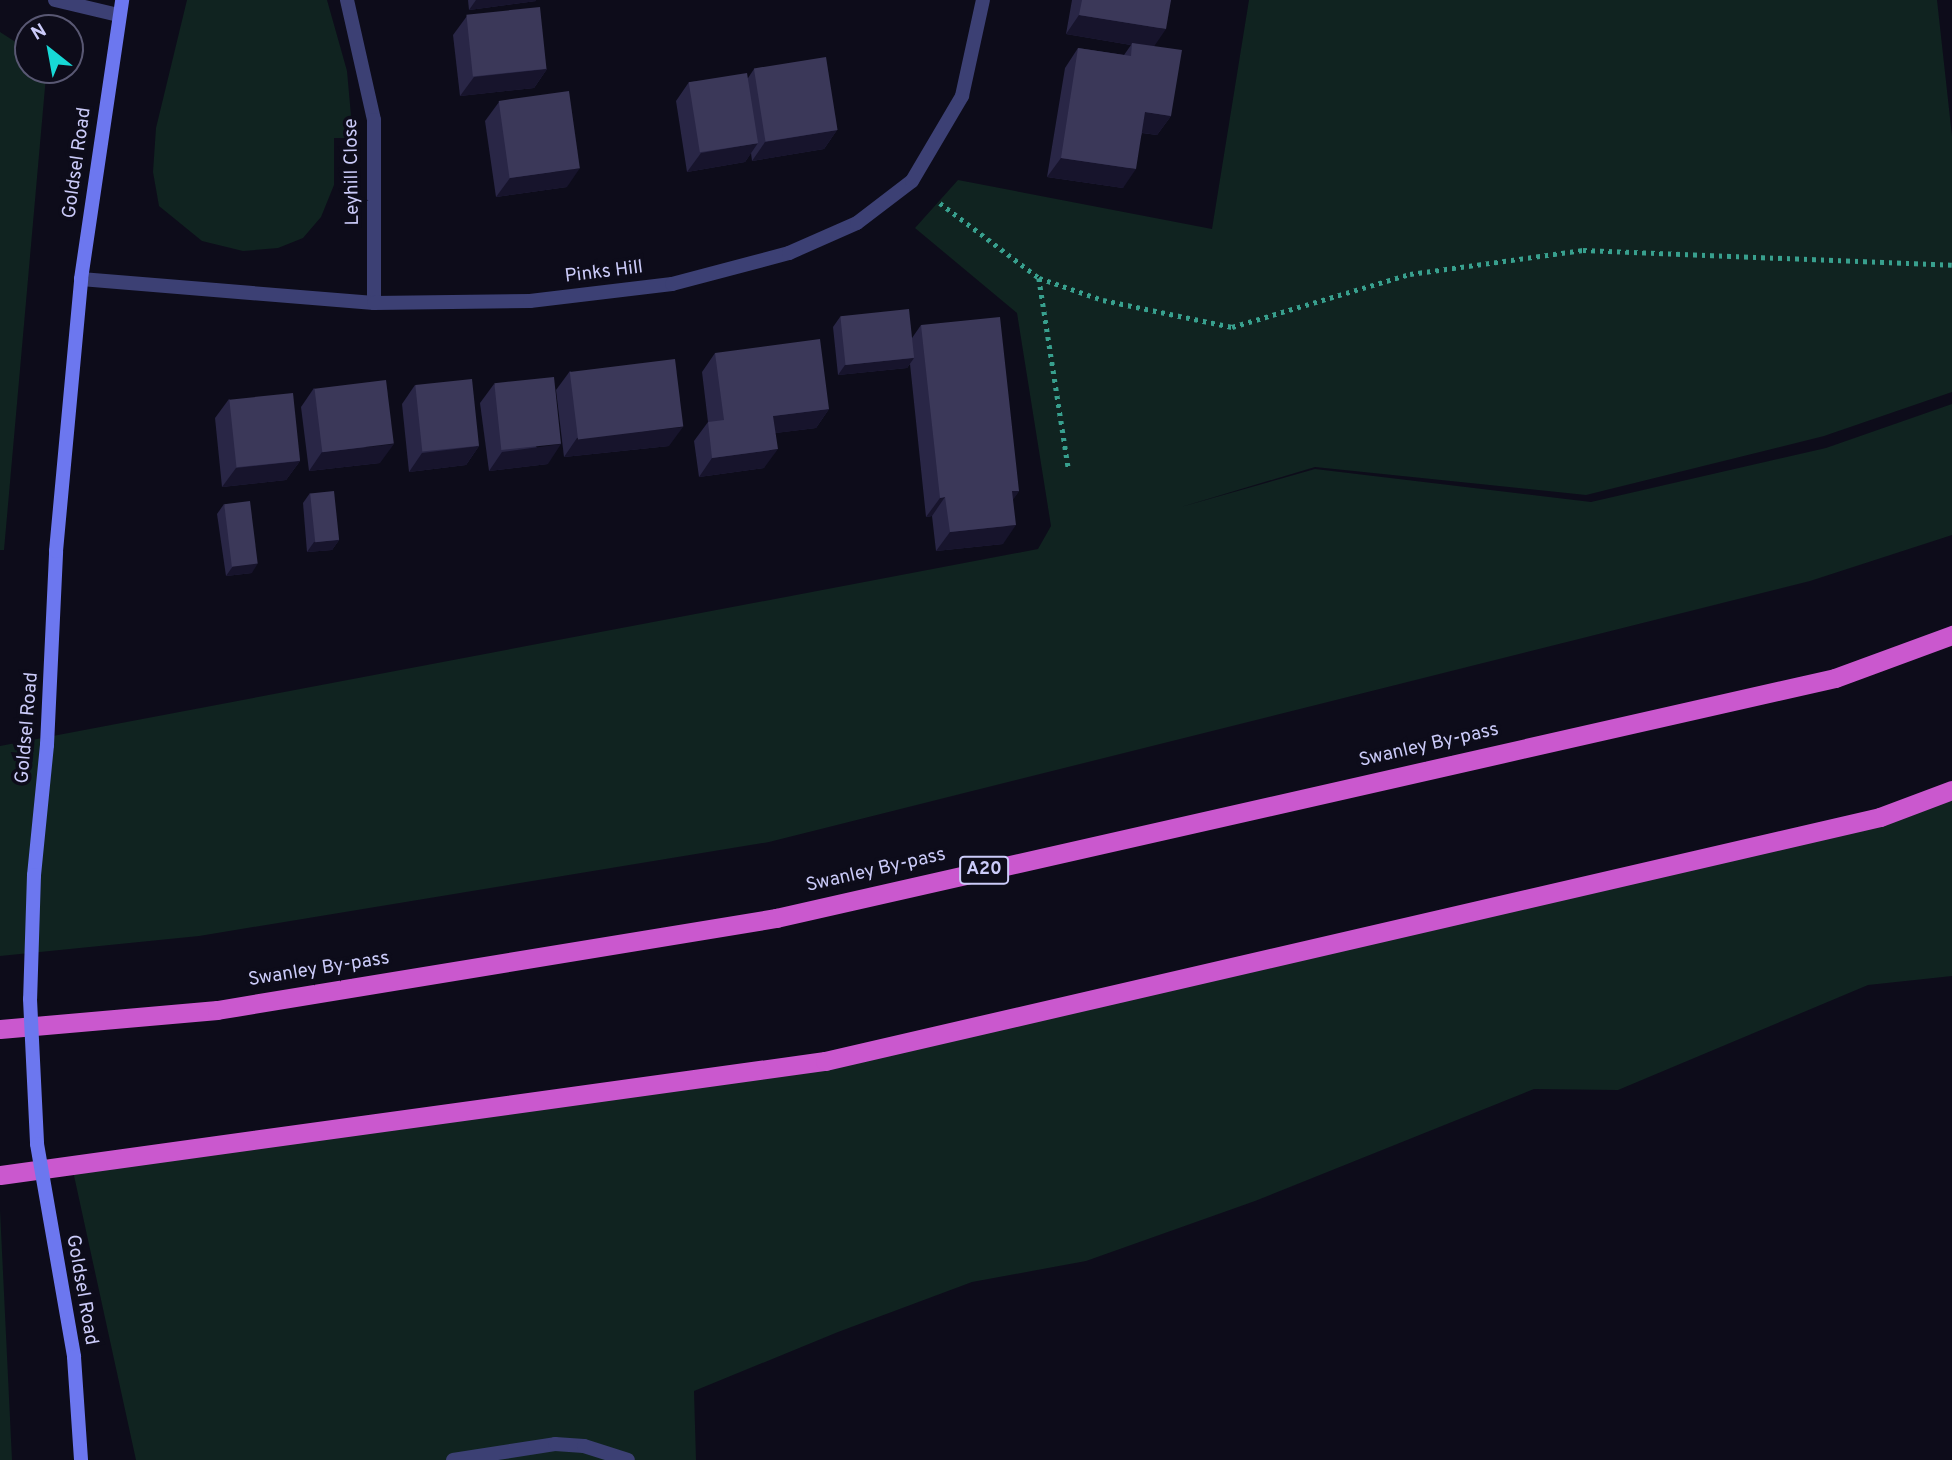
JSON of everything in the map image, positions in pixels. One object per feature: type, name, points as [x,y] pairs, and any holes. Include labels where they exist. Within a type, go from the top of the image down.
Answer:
[{"type":"highway","name":"Swanley By-pass","points":[[0,1029],[217,1010],[776,918],[1835,678],[1952,635]]},
{"type":"highway","points":[[0,1175],[825,1061],[1880,817],[1952,790]]},
{"type":"main road","name":"Goldsel Road","points":[[81,1460],[74,1357],[37,1144],[30,999],[34,875],[47,745],[56,551],[80,279],[122,0]]},
{"type":"street","points":[[55,0],[118,15]]},
{"type":"street","name":"Leyhill Close","points":[[346,0],[374,120],[374,303]]},
{"type":"street","name":"Pinks Hill","points":[[80,279],[374,303],[530,301],[672,284],[789,253],[857,223],[912,181],[962,96],[983,0]]},
{"type":"street","points":[[453,1460],[555,1444],[584,1446],[628,1460]]},
{"type":"path","points":[[912,181],[1039,278],[1103,300],[1232,327],[1410,274],[1583,250],[1952,265]]},
{"type":"path","points":[[1039,278],[1069,471]]},
{"type":"green space","points":[[187,0],[327,0],[347,71],[353,138],[334,138],[334,185],[321,217],[303,238],[278,248],[243,251],[202,241],[159,206],[153,172],[156,128]]},
{"type":"green space","points":[[1249,0],[1937,0],[1952,136],[1952,392],[1824,436],[1586,495],[1315,467],[1181,507],[1315,469],[1591,502],[1826,448],[1952,404],[1952,535],[1810,581],[769,842],[199,936],[0,956],[0,746],[1038,549],[1051,526],[1017,313],[915,228],[958,180],[1212,229]]},
{"type":"green space","points":[[0,32],[14,41],[14,84],[45,84],[4,550],[0,550]]},
{"type":"green space","points":[[1952,793],[1952,976],[1868,985],[1618,1090],[1534,1089],[1255,1201],[1086,1261],[972,1282],[838,1332],[694,1391],[696,1460],[136,1460],[73,1171],[827,1065]]},
{"type":"green space","points":[[0,1210],[12,1460],[0,1460]]},
{"type":"building","points":[[1082,0],[1171,0],[1166,29],[1079,15]]},
{"type":"building","points":[[540,7],[546,69],[473,76],[466,15]]},
{"type":"building","points":[[1132,43],[1182,50],[1171,116],[1145,112],[1136,169],[1061,158],[1078,48],[1131,56]]},
{"type":"building","points":[[826,57],[838,130],[765,142],[754,68]]},
{"type":"building","points":[[747,73],[758,143],[700,152],[689,82]]},
{"type":"building","points":[[569,91],[580,168],[510,178],[499,101]]},
{"type":"building","points":[[909,309],[914,358],[845,365],[840,316]]},
{"type":"building","points":[[1000,317],[1019,491],[1012,491],[1016,525],[950,532],[945,497],[940,498],[921,325]]},
{"type":"building","points":[[820,339],[829,409],[773,416],[778,449],[712,458],[708,422],[724,420],[715,353]]},
{"type":"building","points":[[675,359],[683,426],[578,439],[570,372]]},
{"type":"building","points":[[554,377],[561,444],[501,450],[494,383]]},
{"type":"building","points":[[472,379],[479,446],[422,452],[415,385]]},
{"type":"building","points":[[386,380],[394,444],[322,452],[315,389]]},
{"type":"building","points":[[293,393],[300,461],[236,467],[229,400]]},
{"type":"building","points":[[334,491],[339,540],[315,542],[310,494]]},
{"type":"building","points":[[250,501],[258,564],[232,567],[224,504]]}]
